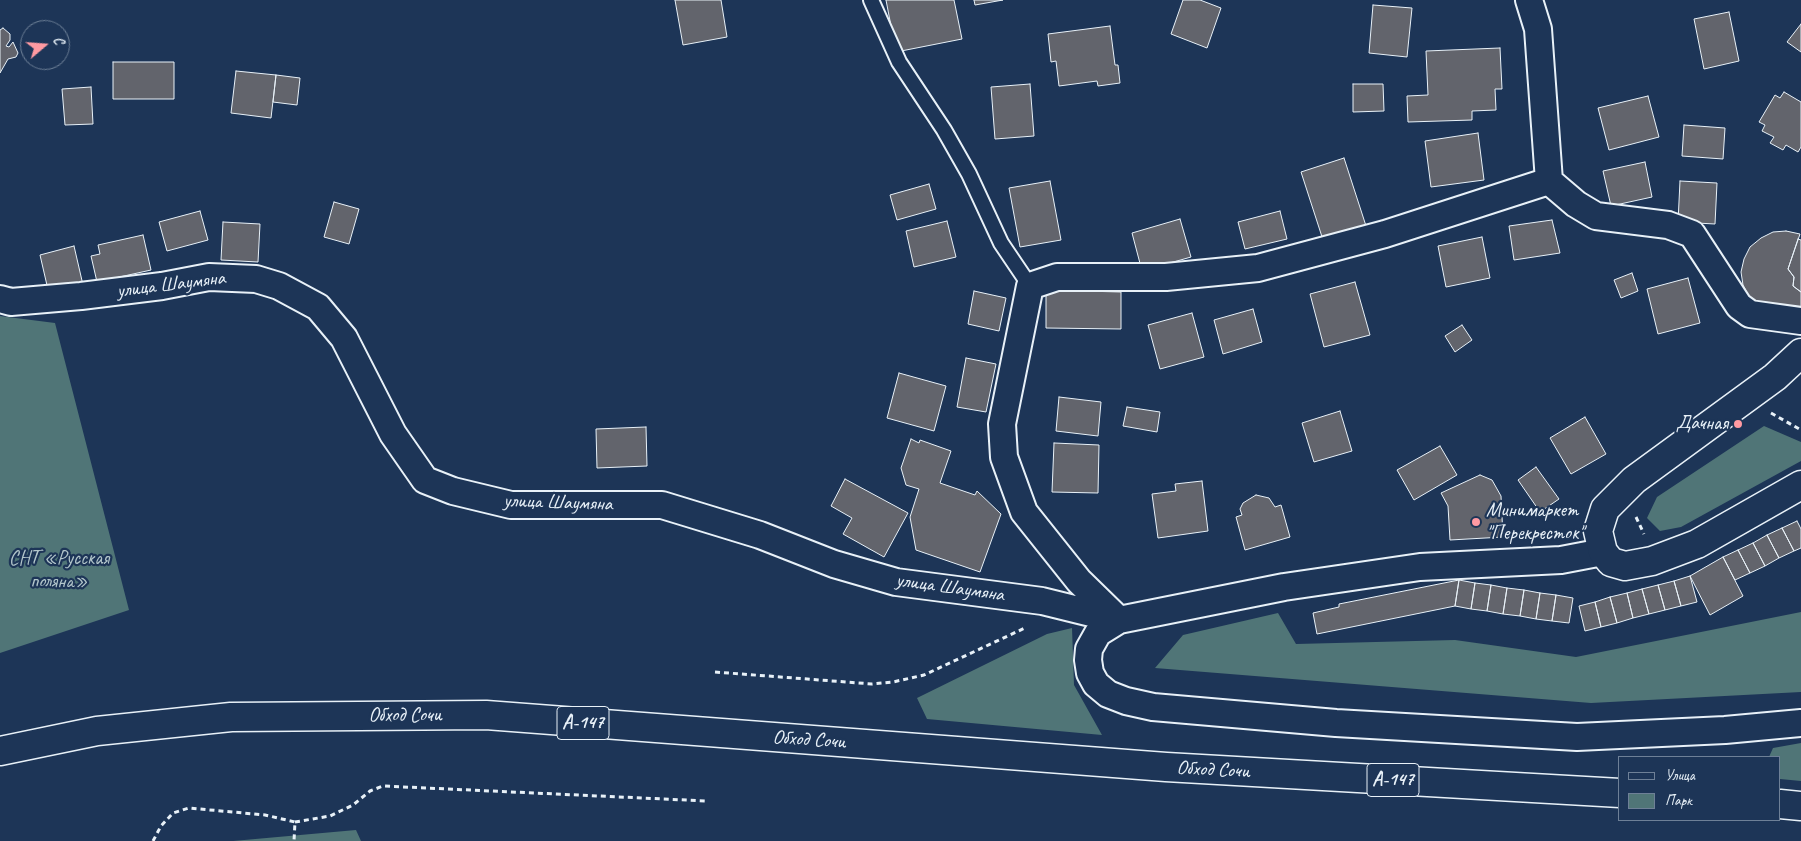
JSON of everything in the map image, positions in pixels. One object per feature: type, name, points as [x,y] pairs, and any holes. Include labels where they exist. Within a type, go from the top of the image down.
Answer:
[{"type":"main road","points":[[1801,353],[1775,377],[1634,480],[1605,509],[1598,531],[1603,552],[1611,562],[1625,566],[1652,561],[1697,544],[1801,485]]},
{"type":"main road","name":"Обход Сочи","points":[[0,751],[97,731],[231,717],[486,715],[1166,767],[1618,793]]},
{"type":"main road","points":[[1781,804],[1801,806]]},
{"type":"street","points":[[1529,0],[1538,29],[1548,181],[1576,204],[1596,216],[1668,225],[1692,234],[1739,306],[1750,314],[1801,321]]},
{"type":"street","points":[[1119,620],[1079,581],[1024,512],[1004,456],[1002,424],[1030,286],[1057,276],[1166,278],[1258,268],[1385,234],[1548,181]]},
{"type":"street","name":"улица Шаумяна","points":[[0,299],[11,302],[81,296],[162,286],[209,277],[256,279],[279,286],[318,307],[344,338],[393,434],[425,480],[453,491],[511,505],[662,505],[760,536],[834,564],[896,582],[1042,601],[1119,620]]},
{"type":"street","points":[[1603,552],[1561,560],[1420,567],[1284,587],[1119,620],[1098,633],[1089,649],[1090,673],[1096,684],[1108,694],[1126,701],[1153,707],[1336,723],[1576,737],[1725,730],[1801,723]]},
{"type":"lane","points":[[871,0],[898,62],[944,130],[969,174],[1002,243],[1030,286]]},
{"type":"path","points":[[1765,410],[1801,430]]},
{"type":"path","points":[[1641,509],[1636,516],[1644,534],[1654,537]]},
{"type":"path","points":[[715,672],[872,684],[893,682],[924,675],[1069,608]]},
{"type":"path","points":[[153,841],[161,826],[173,813],[189,808],[265,815],[295,822],[330,816],[354,806],[370,791],[383,786],[706,801]]},
{"type":"path","points":[[294,841],[295,822]]},
{"type":"green space","name":"СНТ «Русская поляна»","points":[[0,316],[55,323],[129,610],[0,653]]},
{"type":"green space","points":[[1764,426],[1801,442],[1801,461],[1681,527],[1660,531],[1647,518],[1657,497]]},
{"type":"green space","points":[[1801,612],[1801,692],[1591,703],[1155,668],[1183,635],[1278,613],[1296,644],[1455,640],[1576,657]]},
{"type":"green space","points":[[1072,628],[1074,685],[1102,735],[927,719],[917,698],[1047,634]]},
{"type":"green space","points":[[1801,743],[1801,781],[1781,779],[1781,756],[1769,756],[1773,748]]},
{"type":"green space","points":[[356,830],[361,841],[233,841]]},
{"type":"building","points":[[675,0],[721,0],[727,37],[683,45]]},
{"type":"building","points":[[886,0],[954,0],[962,39],[896,52]]},
{"type":"building","points":[[974,0],[1003,0],[975,5]]},
{"type":"building","points":[[1183,0],[1200,0],[1221,8],[1207,48],[1171,34]]},
{"type":"building","points":[[1373,5],[1412,8],[1407,57],[1369,53]]},
{"type":"building","points":[[1729,12],[1739,61],[1704,69],[1694,19]]},
{"type":"building","points":[[1801,24],[1801,52],[1787,42]]},
{"type":"building","points":[[1110,26],[1115,65],[1118,65],[1120,83],[1098,86],[1097,81],[1059,86],[1056,61],[1051,62],[1048,34]]},
{"type":"building","points":[[3,28],[10,34],[10,40],[6,46],[9,47],[13,42],[18,53],[16,57],[8,59],[0,73],[0,30]]},
{"type":"building","points":[[1500,48],[1502,89],[1495,89],[1496,110],[1472,111],[1472,120],[1408,122],[1407,96],[1428,95],[1426,51]]},
{"type":"building","points":[[113,62],[174,62],[174,99],[113,99]]},
{"type":"building","points":[[236,71],[276,75],[271,118],[231,113]]},
{"type":"building","points":[[276,75],[300,78],[297,105],[273,102]]},
{"type":"building","points":[[1030,84],[1034,136],[995,139],[991,87]]},
{"type":"building","points":[[1353,84],[1383,84],[1384,111],[1353,112]]},
{"type":"building","points":[[91,87],[93,124],[65,125],[62,89]]},
{"type":"building","points":[[1784,92],[1801,102],[1801,147],[1798,152],[1786,145],[1783,150],[1770,143],[1774,137],[1762,131],[1765,125],[1759,122],[1775,95],[1780,98]]},
{"type":"building","points":[[1648,96],[1659,137],[1609,150],[1598,108]]},
{"type":"building","points":[[1684,125],[1725,128],[1723,159],[1682,156]]},
{"type":"building","points":[[1478,133],[1484,180],[1431,187],[1425,141]]},
{"type":"building","points":[[1344,158],[1367,229],[1324,243],[1301,172]]},
{"type":"building","points":[[1645,162],[1652,197],[1611,206],[1603,171]]},
{"type":"building","points":[[1050,181],[1061,240],[1020,247],[1009,188]]},
{"type":"building","points":[[1680,181],[1717,183],[1715,224],[1678,222]]},
{"type":"building","points":[[929,184],[936,209],[897,220],[890,195]]},
{"type":"building","points":[[334,202],[359,209],[349,244],[324,237]]},
{"type":"building","points":[[200,211],[208,240],[167,251],[159,222]]},
{"type":"building","points":[[1280,211],[1287,239],[1245,249],[1238,222]]},
{"type":"building","points":[[1180,219],[1191,257],[1142,271],[1132,233]]},
{"type":"building","points":[[1552,220],[1560,253],[1514,260],[1509,226]]},
{"type":"building","points":[[947,221],[956,257],[914,267],[906,231]]},
{"type":"building","points":[[223,222],[260,224],[258,262],[221,260]]},
{"type":"building","points":[[1786,231],[1800,234],[1788,269],[1794,277],[1793,286],[1801,292],[1801,311],[1771,314],[1749,297],[1743,285],[1741,272],[1744,259],[1750,247],[1761,238],[1773,232]]},
{"type":"building","points":[[143,235],[151,270],[97,282],[91,256],[100,254],[98,245]]},
{"type":"building","points":[[1482,237],[1490,278],[1446,287],[1438,246]]},
{"type":"building","points":[[1798,239],[1801,240],[1801,292],[1793,286],[1794,277],[1788,269]]},
{"type":"building","points":[[74,246],[83,285],[49,294],[40,255]]},
{"type":"building","points":[[1632,273],[1638,291],[1621,298],[1614,280]]},
{"type":"building","points":[[1688,278],[1700,323],[1658,334],[1647,289]]},
{"type":"building","points":[[1355,282],[1370,335],[1324,347],[1310,294]]},
{"type":"building","points":[[1046,290],[1121,292],[1121,329],[1046,328]]},
{"type":"building","points":[[974,291],[1006,298],[999,331],[968,324]]},
{"type":"building","points":[[1253,309],[1262,342],[1223,354],[1214,320]]},
{"type":"building","points":[[1192,313],[1204,357],[1160,369],[1148,325]]},
{"type":"building","points":[[1462,325],[1472,340],[1455,352],[1445,336]]},
{"type":"building","points":[[966,358],[996,364],[986,412],[957,407]]},
{"type":"building","points":[[899,373],[946,386],[934,431],[887,418]]},
{"type":"building","points":[[1059,397],[1101,402],[1098,436],[1056,431]]},
{"type":"building","points":[[1127,407],[1160,412],[1157,432],[1123,426]]},
{"type":"building","points":[[1340,411],[1352,451],[1314,462],[1302,423]]},
{"type":"building","points":[[1585,417],[1606,454],[1571,474],[1550,438]]},
{"type":"building","points":[[646,427],[647,466],[597,468],[596,429]]},
{"type":"building","points":[[911,439],[919,443],[920,440],[951,451],[940,483],[975,495],[977,491],[1001,514],[980,572],[916,550],[910,517],[919,489],[906,485],[901,468]]},
{"type":"building","points":[[1054,443],[1099,445],[1098,493],[1052,492]]},
{"type":"building","points":[[1440,446],[1457,475],[1414,500],[1397,470]]},
{"type":"building","points":[[1536,467],[1559,499],[1540,512],[1518,480]]},
{"type":"building","name":"Минимаркет \"Перекресток\"","points":[[1480,475],[1492,480],[1501,496],[1503,537],[1450,540],[1448,506],[1441,493]]},
{"type":"building","points":[[845,479],[908,513],[884,557],[843,534],[852,518],[831,506]]},
{"type":"building","points":[[1202,481],[1208,531],[1158,538],[1152,494],[1176,491],[1175,484]]},
{"type":"building","points":[[1256,495],[1269,498],[1275,507],[1281,505],[1290,537],[1245,550],[1236,517],[1242,515],[1240,509],[1243,503]]},
{"type":"building","points":[[1797,521],[1801,529],[1801,548],[1794,551],[1782,528]]},
{"type":"building","points":[[1782,528],[1794,551],[1779,558],[1767,535]]},
{"type":"building","points":[[1767,535],[1779,558],[1765,566],[1753,543]]},
{"type":"building","points":[[1753,543],[1765,566],[1750,573],[1738,550]]},
{"type":"building","points":[[1738,550],[1750,573],[1735,580],[1723,557]]},
{"type":"building","points":[[1723,557],[1743,596],[1710,615],[1690,576]]},
{"type":"building","points":[[1690,576],[1697,602],[1681,606],[1674,581]]},
{"type":"building","points":[[1459,580],[1475,583],[1471,609],[1455,606]]},
{"type":"building","points":[[1459,580],[1455,606],[1317,634],[1313,613],[1339,607],[1339,604]]},
{"type":"building","points":[[1674,581],[1681,606],[1665,610],[1658,585]]},
{"type":"building","points":[[1475,583],[1491,585],[1487,611],[1471,609]]},
{"type":"building","points":[[1491,585],[1507,588],[1503,614],[1487,611]]},
{"type":"building","points":[[1658,585],[1665,610],[1649,614],[1642,589]]},
{"type":"building","points":[[1507,588],[1524,590],[1520,616],[1503,614]]},
{"type":"building","points":[[1642,589],[1649,614],[1633,618],[1627,593]]},
{"type":"building","points":[[1524,590],[1540,593],[1536,619],[1520,616]]},
{"type":"building","points":[[1540,593],[1556,595],[1552,621],[1536,619]]},
{"type":"building","points":[[1627,593],[1633,618],[1617,623],[1610,597]]},
{"type":"building","points":[[1556,595],[1573,598],[1569,623],[1552,621]]},
{"type":"building","points":[[1610,597],[1617,623],[1601,627],[1595,602]]},
{"type":"building","points":[[1595,602],[1601,627],[1585,631],[1579,606]]},
{"type":"place","name":"Дачная","points":[[1738,424]]},
{"type":"place","name":"Минимаркет \"Перекресток\"","points":[[1476,522]]}]
